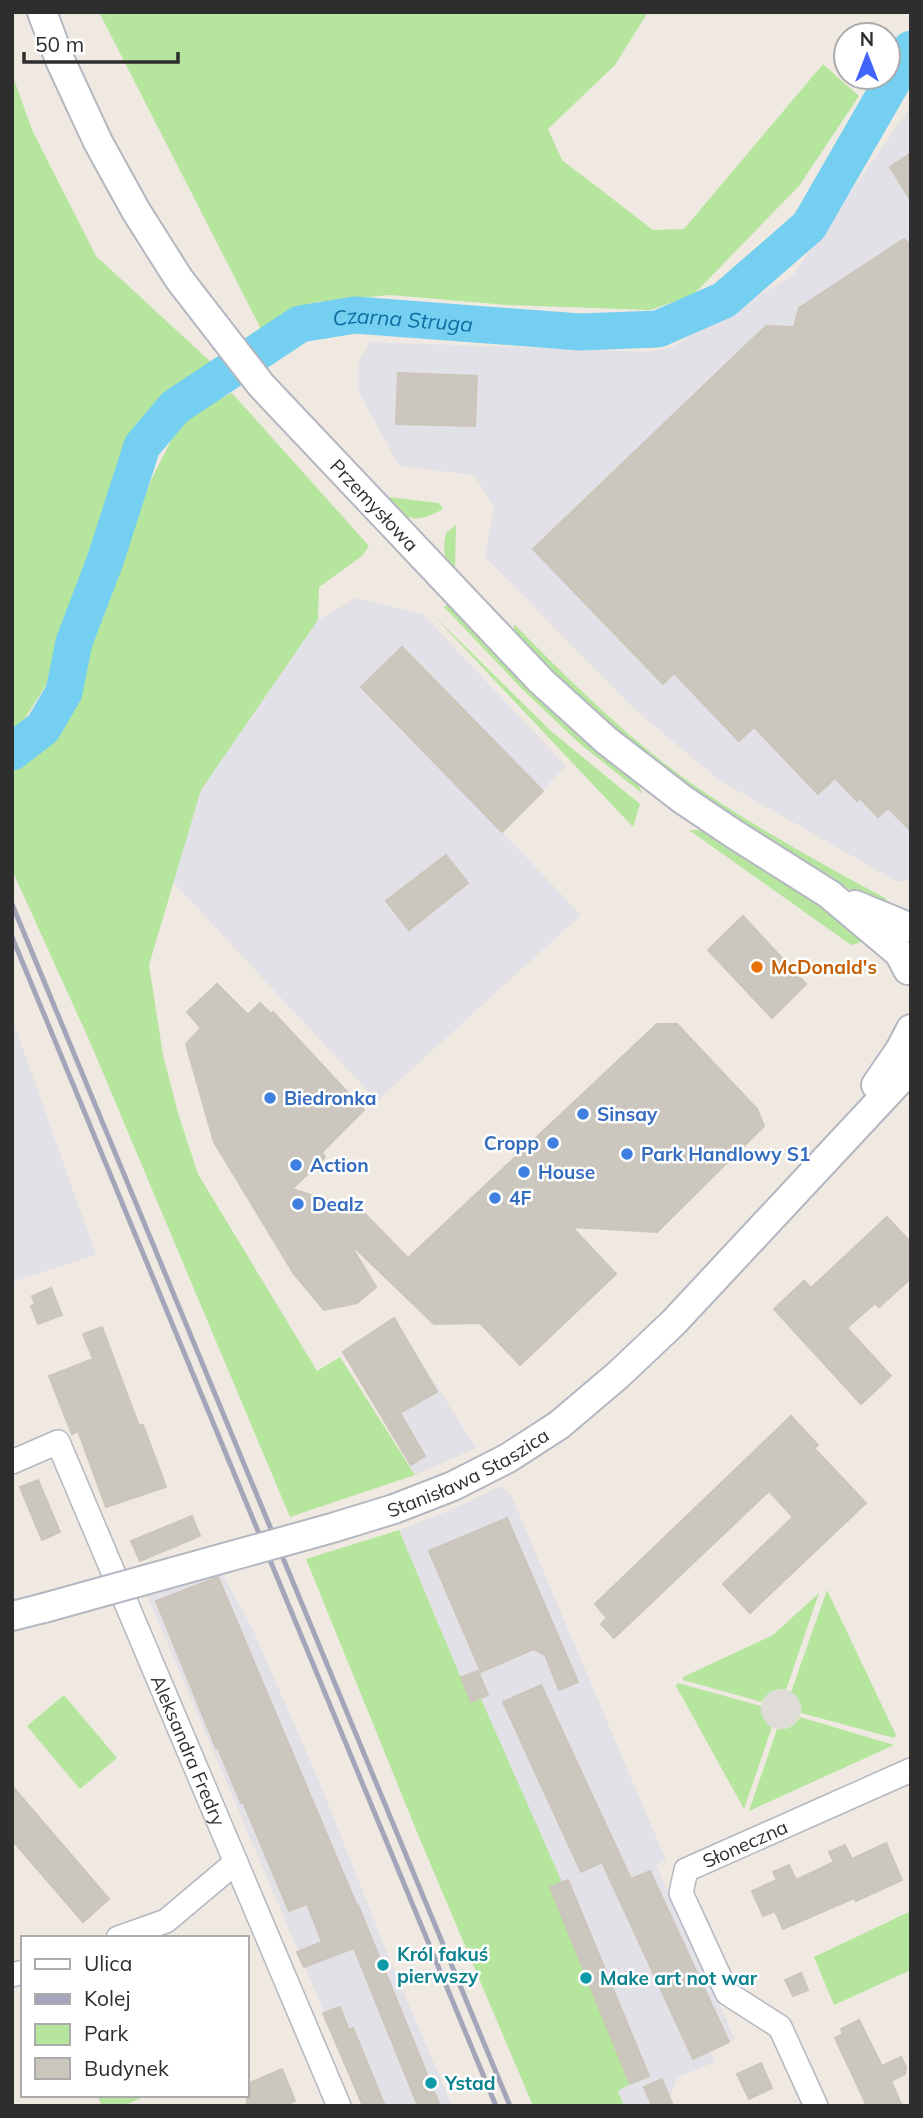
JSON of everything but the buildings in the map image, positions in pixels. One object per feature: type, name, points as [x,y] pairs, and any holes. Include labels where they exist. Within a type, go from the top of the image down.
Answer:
[{"type":"street","name":"Przemysłowa","points":[[42,12],[60,60],[98,142],[136,211],[179,279],[261,385],[541,681],[607,741],[682,799],[830,894],[899,953],[910,974]]},
{"type":"street","name":"Przemysłowa","points":[[830,894],[911,928]]},
{"type":"street","name":"Stanisława Staszica","points":[[826,1160],[900,1050],[911,1029]]},
{"type":"street","name":"Stanisława Staszica","points":[[12,1616],[394,1509],[453,1486],[508,1458],[559,1424],[618,1375],[674,1322],[911,1068]]},
{"type":"street","name":"Aleksandra Fredry","points":[[12,1462],[58,1443],[339,2106]]},
{"type":"street","name":"Słoneczna","points":[[816,2106],[779,2027],[727,1993],[681,1893],[686,1870],[911,1770]]},
{"type":"street","points":[[124,1936],[166,1921],[235,1863]]},
{"type":"shaded area","points":[[911,106],[911,881],[896,881],[719,780],[632,707],[485,557],[494,507],[474,475],[399,466],[358,391],[359,361],[371,342],[648,352],[672,347],[793,275]]},
{"type":"shaded area","points":[[356,598],[423,614],[566,766],[502,832],[581,915],[377,1101],[173,882],[201,790],[318,620]]},
{"type":"shaded area","points":[[12,1018],[96,1255],[12,1282]]},
{"type":"shaded area","points":[[394,1318],[476,1448],[415,1475],[344,1348]]},
{"type":"shaded area","points":[[501,1486],[511,1495],[666,1860],[656,1865],[735,2039],[710,2051],[715,2062],[678,2077],[670,2097],[674,2106],[624,2106],[618,2090],[630,2084],[550,1887],[561,1882],[471,1703],[399,1530],[453,1509]]},
{"type":"shaded area","points":[[222,1573],[253,1630],[320,1783],[385,1948],[452,2106],[362,2106],[146,1593]]},
{"type":"shaded area","points":[[781,1689],[789,1690],[795,1695],[800,1701],[800,1717],[795,1723],[789,1728],[781,1729],[773,1728],[767,1723],[762,1717],[761,1709],[762,1701],[767,1695],[773,1690]]},
{"type":"green space","points":[[99,12],[648,12],[615,65],[548,129],[562,160],[653,230],[684,229],[823,64],[832,72],[832,91],[853,91],[859,96],[799,186],[693,295],[650,310],[507,305],[390,295],[316,302],[261,329]]},
{"type":"green space","points":[[12,74],[32,130],[96,256],[213,364],[150,411],[122,459],[53,674],[20,726],[12,731]]},
{"type":"green space","points":[[232,393],[369,546],[362,556],[319,587],[318,620],[201,790],[149,965],[163,1055],[198,1174],[317,1371],[340,1357],[415,1475],[290,1517],[90,1042],[12,870],[12,772],[60,728],[93,630],[152,478],[182,419]]},
{"type":"green space","points":[[388,497],[439,503],[443,509],[425,517],[411,518],[384,500]]},
{"type":"green space","points":[[456,525],[455,568],[452,570],[445,557],[444,543],[446,533]]},
{"type":"green space","points":[[449,602],[634,777],[643,794],[579,743],[524,691],[444,607]]},
{"type":"green space","points":[[431,613],[552,732],[640,804],[633,827]]},
{"type":"green space","points":[[514,624],[598,706],[664,763],[760,828],[885,898],[889,902],[886,910],[740,824],[656,767],[601,721],[514,637]]},
{"type":"green space","points":[[689,830],[704,830],[866,936],[862,942],[851,945]]},
{"type":"green space","points":[[399,1530],[471,1702],[481,1699],[562,1882],[550,1888],[630,2084],[618,2091],[624,2106],[533,2106],[419,1837],[306,1559]]},
{"type":"green space","points":[[827,1590],[896,1735],[894,1738],[801,1713],[801,1706],[791,1692]]},
{"type":"green space","points":[[819,1593],[786,1690],[764,1698],[762,1702],[683,1680],[683,1677],[773,1635]]},
{"type":"green space","points":[[678,1683],[761,1706],[767,1724],[772,1727],[744,1809],[676,1686]]},
{"type":"green space","points":[[64,1695],[117,1758],[80,1789],[27,1726]]},
{"type":"green space","points":[[800,1717],[894,1745],[749,1811],[777,1729],[791,1727]]},
{"type":"green space","points":[[911,1911],[911,1970],[834,2005],[814,1957]]},
{"type":"green space","points":[[98,2097],[143,2097],[123,2106],[102,2106]]},
{"type":"waterway","name":"Czarna Struga","points":[[12,752],[43,728],[64,692],[74,642],[105,561],[142,446],[175,407],[300,324],[355,315],[580,332],[658,329],[724,300],[809,226],[911,49]]},
{"type":"railway","points":[[12,904],[510,2106]]},
{"type":"railway","points":[[12,937],[496,2106]]},
{"type":"place","name":"McDonald's","points":[[757,967]]},
{"type":"place","name":"Biedronka","points":[[270,1098]]},
{"type":"place","name":"Sinsay","points":[[583,1114]]},
{"type":"place","name":"Cropp","points":[[553,1143]]},
{"type":"place","name":"Park Handlowy S1","points":[[627,1154]]},
{"type":"place","name":"Action","points":[[296,1165]]},
{"type":"place","name":"House","points":[[524,1172]]},
{"type":"place","name":"4F","points":[[495,1198]]},
{"type":"place","name":"Dealz","points":[[298,1204]]},
{"type":"place","name":"Król fakuś pierwszy","points":[[383,1965]]},
{"type":"place","name":"Make art not war","points":[[586,1978]]},
{"type":"place","name":"Ystad","points":[[431,2083]]}]
